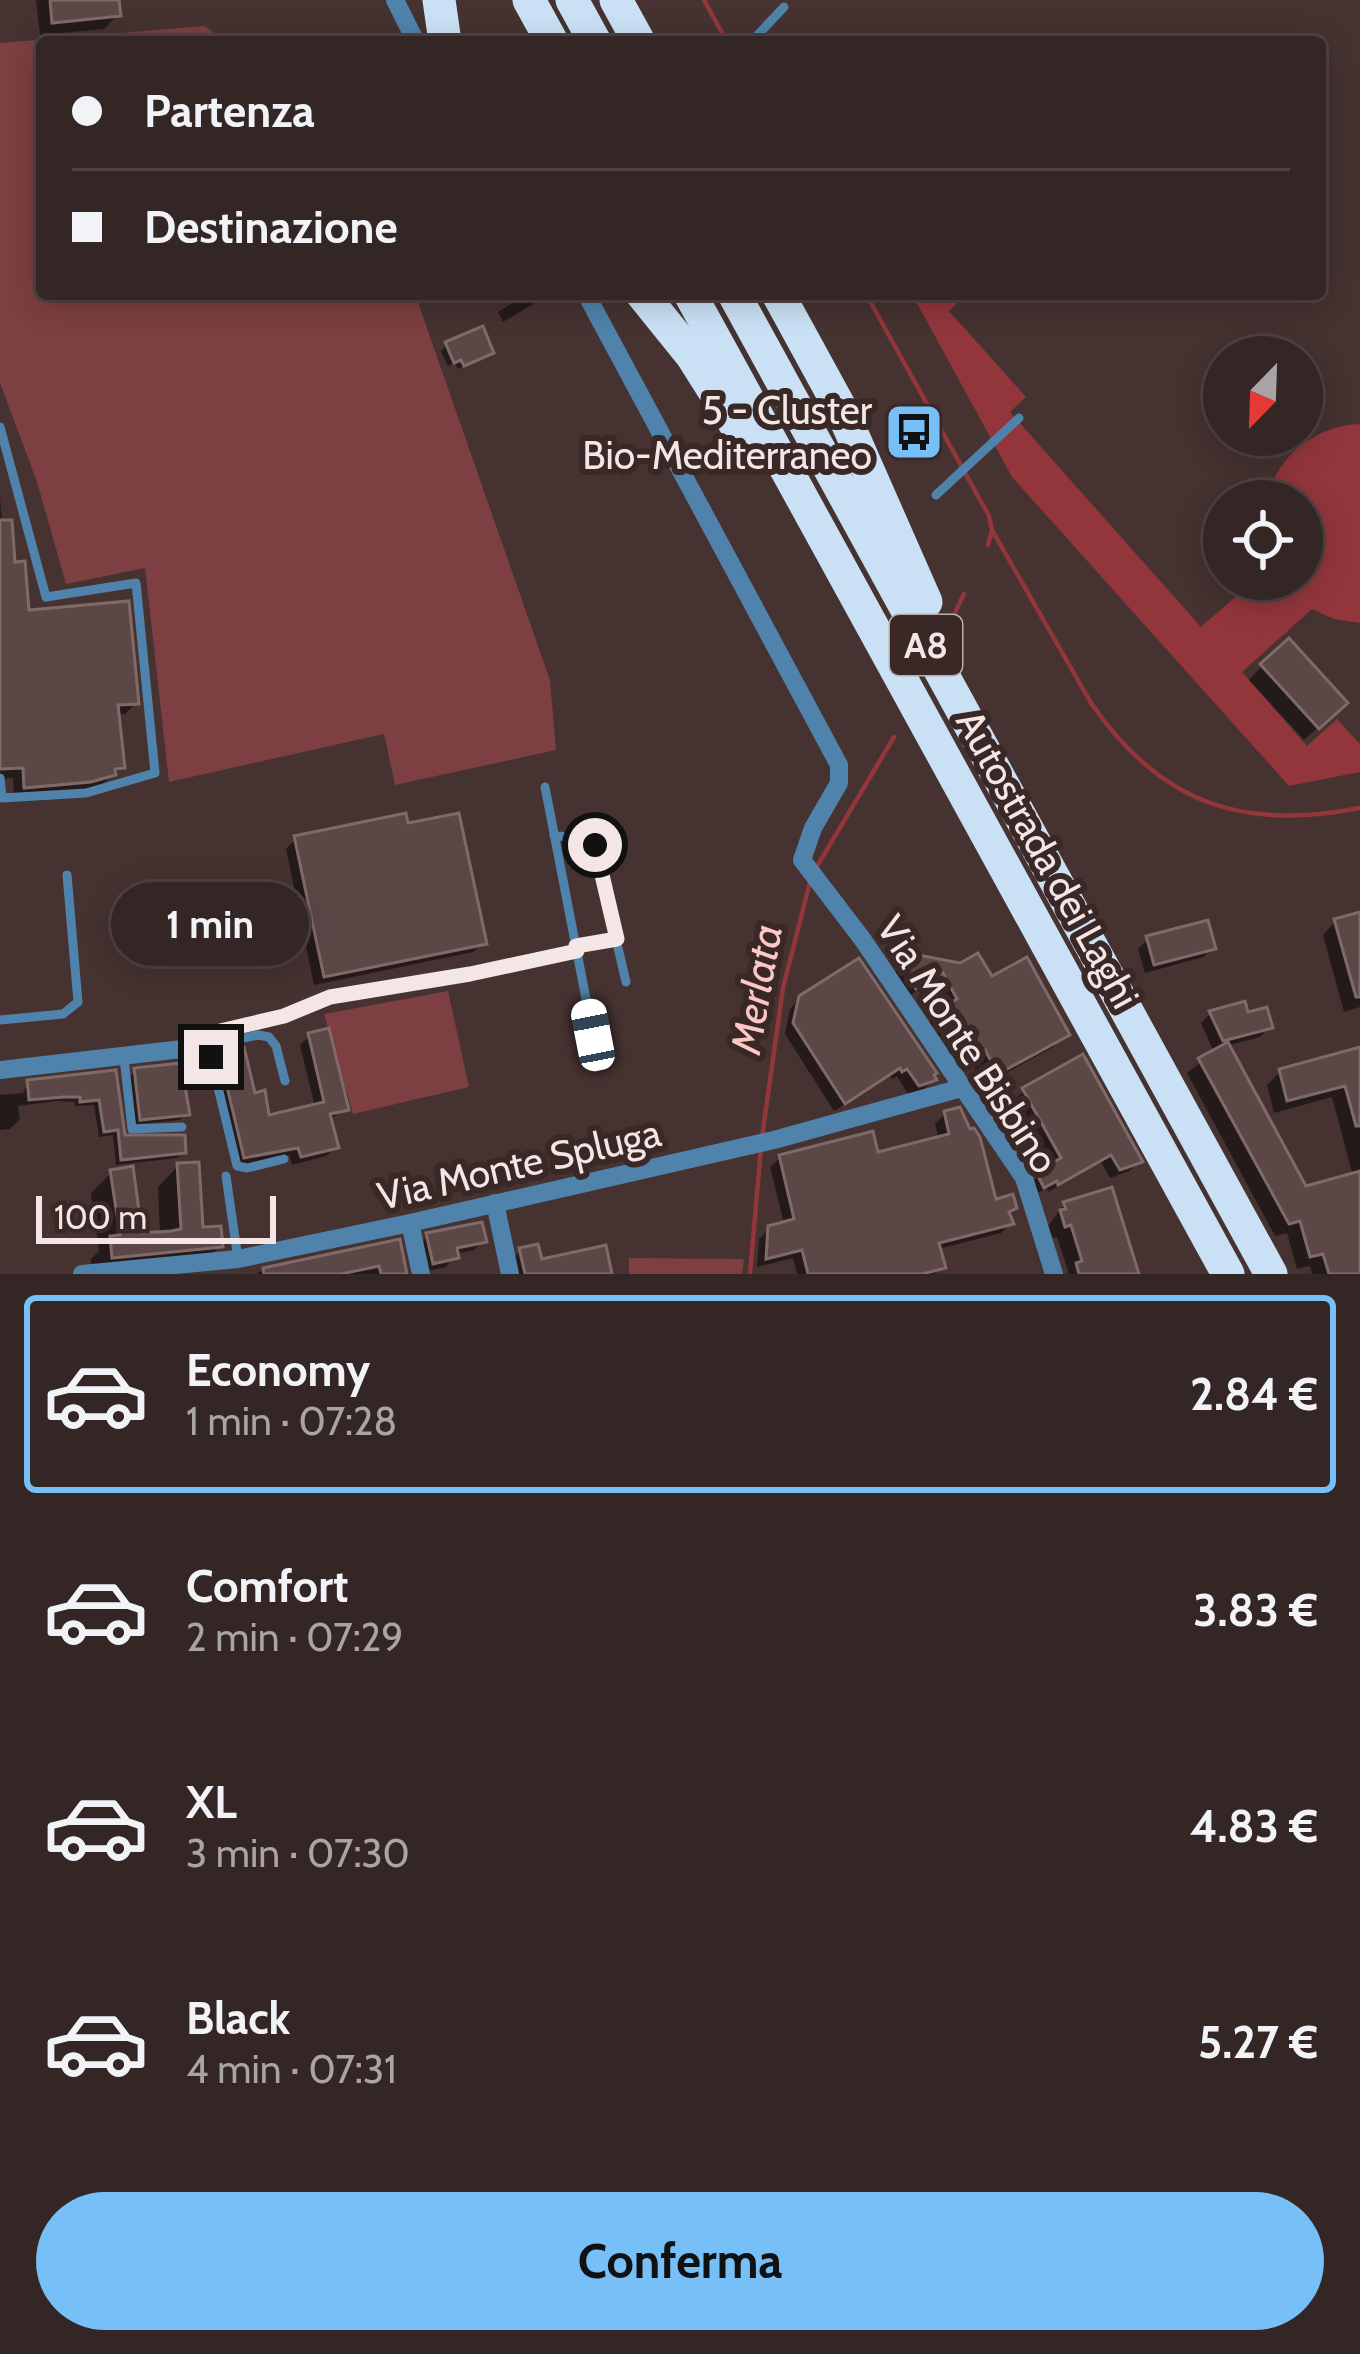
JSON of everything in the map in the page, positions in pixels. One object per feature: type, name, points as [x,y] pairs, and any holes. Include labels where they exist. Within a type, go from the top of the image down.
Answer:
[{"type":"highway","points":[[439,0],[444,36]]},
{"type":"highway","points":[[529,0],[549,36]]},
{"type":"highway","points":[[572,0],[593,36]]},
{"type":"highway","points":[[616,0],[636,36]]},
{"type":"highway","points":[[647,300],[729,411],[872,672],[997,854]]},
{"type":"highway","name":"Autostrada dei Laghi","points":[[693,300],[1228,1274]]},
{"type":"highway","name":"Autostrada dei Laghi","points":[[737,300],[1270,1274]]},
{"type":"highway","points":[[781,300],[842,411],[912,575],[1049,824],[1118,997]]},
{"type":"street","points":[[394,0],[413,36]]},
{"type":"street","name":"Via Monte Bisbino","points":[[589,300],[839,766],[839,783],[803,849],[805,866],[848,920],[1024,1178],[1054,1274]]},
{"type":"street","points":[[0,1070],[208,1046]]},
{"type":"street","name":"Via Monte Spluga","points":[[82,1274],[244,1263],[774,1140],[964,1087]]},
{"type":"street","points":[[495,1203],[510,1274]]},
{"type":"street","points":[[410,1223],[422,1274]]},
{"type":"lane","points":[[757,36],[784,7]]},
{"type":"lane","points":[[936,495],[1019,418]]},
{"type":"lane","points":[[0,427],[46,597],[136,583],[155,773],[86,793],[2,798],[0,778]]},
{"type":"lane","points":[[545,787],[593,1035]]},
{"type":"lane","points":[[554,836],[581,837],[595,845],[626,982]]},
{"type":"lane","points":[[0,1020],[64,1014],[78,1002],[67,875]]},
{"type":"lane","points":[[284,1159],[244,1169],[238,1166],[208,1046],[216,1032],[284,1016],[330,997],[470,974],[617,939]]},
{"type":"lane","points":[[208,1046],[269,1037],[285,1081]]},
{"type":"lane","points":[[124,1058],[132,1130],[182,1127]]},
{"type":"lane","points":[[226,1176],[244,1263]]},
{"type":"shaded area","points":[[205,26],[219,36],[84,36]]},
{"type":"shaded area","points":[[36,40],[36,300],[417,300],[550,680],[556,750],[395,785],[384,734],[169,782],[145,568],[66,584],[37,482],[0,383],[0,43]]},
{"type":"shaded area","points":[[915,300],[961,300],[949,311],[1026,397],[1010,412],[1201,627],[1232,600],[1323,600],[1323,480],[1274,480],[1289,456],[1323,456],[1323,433],[1360,424],[1360,623],[1312,609],[1242,672],[1307,746],[1337,719],[1360,744],[1360,772],[1289,786],[1012,477]]},
{"type":"shaded area","points":[[448,991],[469,1087],[353,1114],[324,1014]]},
{"type":"shaded area","points":[[629,1258],[744,1259],[742,1274],[629,1274]]},
{"type":"building","points":[[50,0],[119,0],[121,16],[52,23]]},
{"type":"building","points":[[483,326],[494,353],[464,366],[461,360],[454,363],[445,342]]},
{"type":"building","points":[[0,520],[12,520],[15,562],[25,561],[29,610],[129,601],[139,704],[118,705],[125,768],[115,769],[116,775],[24,788],[23,768],[0,769]]},
{"type":"building","points":[[1289,638],[1348,703],[1319,729],[1260,664]]},
{"type":"building","points":[[406,813],[408,823],[459,813],[487,944],[324,977],[294,836]]},
{"type":"building","points":[[1360,912],[1360,997],[1356,997],[1334,919]]},
{"type":"building","points":[[1208,920],[1216,949],[1154,965],[1146,936]]},
{"type":"building","points":[[978,953],[992,976],[1027,957],[1070,1035],[998,1074],[985,1050],[964,1059],[933,1013],[957,999],[943,973],[916,989],[899,962],[913,954],[960,963]]},
{"type":"building","points":[[859,958],[937,1073],[937,1080],[919,1086],[907,1069],[902,1072],[900,1068],[845,1104],[793,1023],[799,996]]},
{"type":"building","points":[[1245,1001],[1248,1012],[1267,1007],[1273,1028],[1223,1041],[1209,1011]]},
{"type":"building","points":[[329,1028],[349,1110],[330,1114],[339,1148],[301,1157],[298,1148],[244,1158],[219,1053],[244,1047],[255,1093],[265,1090],[269,1115],[324,1102],[308,1033]]},
{"type":"building","points":[[1228,1042],[1306,1186],[1360,1171],[1360,1274],[1329,1274],[1323,1254],[1310,1257],[1300,1221],[1289,1224],[1198,1058]]},
{"type":"building","points":[[1360,1047],[1360,1126],[1356,1126],[1345,1086],[1287,1101],[1279,1069]]},
{"type":"building","points":[[1083,1054],[1143,1162],[1120,1170],[1111,1155],[1044,1188],[1036,1172],[1061,1158],[1022,1088]]},
{"type":"building","points":[[181,1063],[190,1115],[140,1120],[134,1068]]},
{"type":"building","points":[[116,1070],[125,1135],[185,1135],[186,1153],[121,1160],[118,1130],[104,1132],[99,1100],[29,1100],[27,1080]]},
{"type":"building","points":[[960,1107],[970,1129],[980,1137],[996,1199],[1013,1194],[1017,1208],[1009,1212],[1014,1224],[939,1243],[946,1268],[922,1274],[808,1274],[802,1250],[766,1259],[768,1226],[794,1219],[779,1155],[873,1131],[878,1152],[949,1134],[944,1111]]},
{"type":"building","points":[[199,1162],[203,1227],[221,1226],[223,1247],[112,1258],[110,1236],[120,1235],[110,1170],[133,1166],[142,1233],[171,1231],[181,1229],[177,1163]]},
{"type":"building","points":[[1112,1187],[1139,1274],[1079,1274],[1076,1263],[1082,1261],[1071,1225],[1065,1227],[1060,1210],[1066,1209],[1063,1202]]},
{"type":"building","points":[[482,1222],[487,1242],[457,1248],[459,1258],[433,1264],[426,1233]]},
{"type":"building","points":[[400,1239],[407,1274],[381,1274],[379,1266],[341,1274],[264,1274],[263,1268]]},
{"type":"building","points":[[538,1244],[542,1259],[606,1245],[612,1274],[525,1274],[519,1248]]},
{"type":"waterway","name":"Merlata","points":[[704,0],[724,36]]},
{"type":"waterway","name":"Merlata","points":[[869,300],[989,516],[988,545]]},
{"type":"waterway","points":[[992,530],[1091,703],[1146,765],[1176,787],[1241,812],[1278,816],[1360,808]]},
{"type":"waterway","name":"Merlata","points":[[949,625],[964,594]]},
{"type":"waterway","name":"Merlata","points":[[816,868],[894,737]]},
{"type":"waterway","name":"Merlata","points":[[762,1137],[783,988],[811,878]]},
{"type":"waterway","name":"Merlata","points":[[750,1274],[761,1148]]},
{"type":"place","name":"5 - Cluster Bio-Mediterraneo","points":[[914,432]]},
{"type":"route","points":[[211,1057],[208,1039],[216,1032],[284,1016],[330,997],[470,974],[617,939],[595,845]]}]
